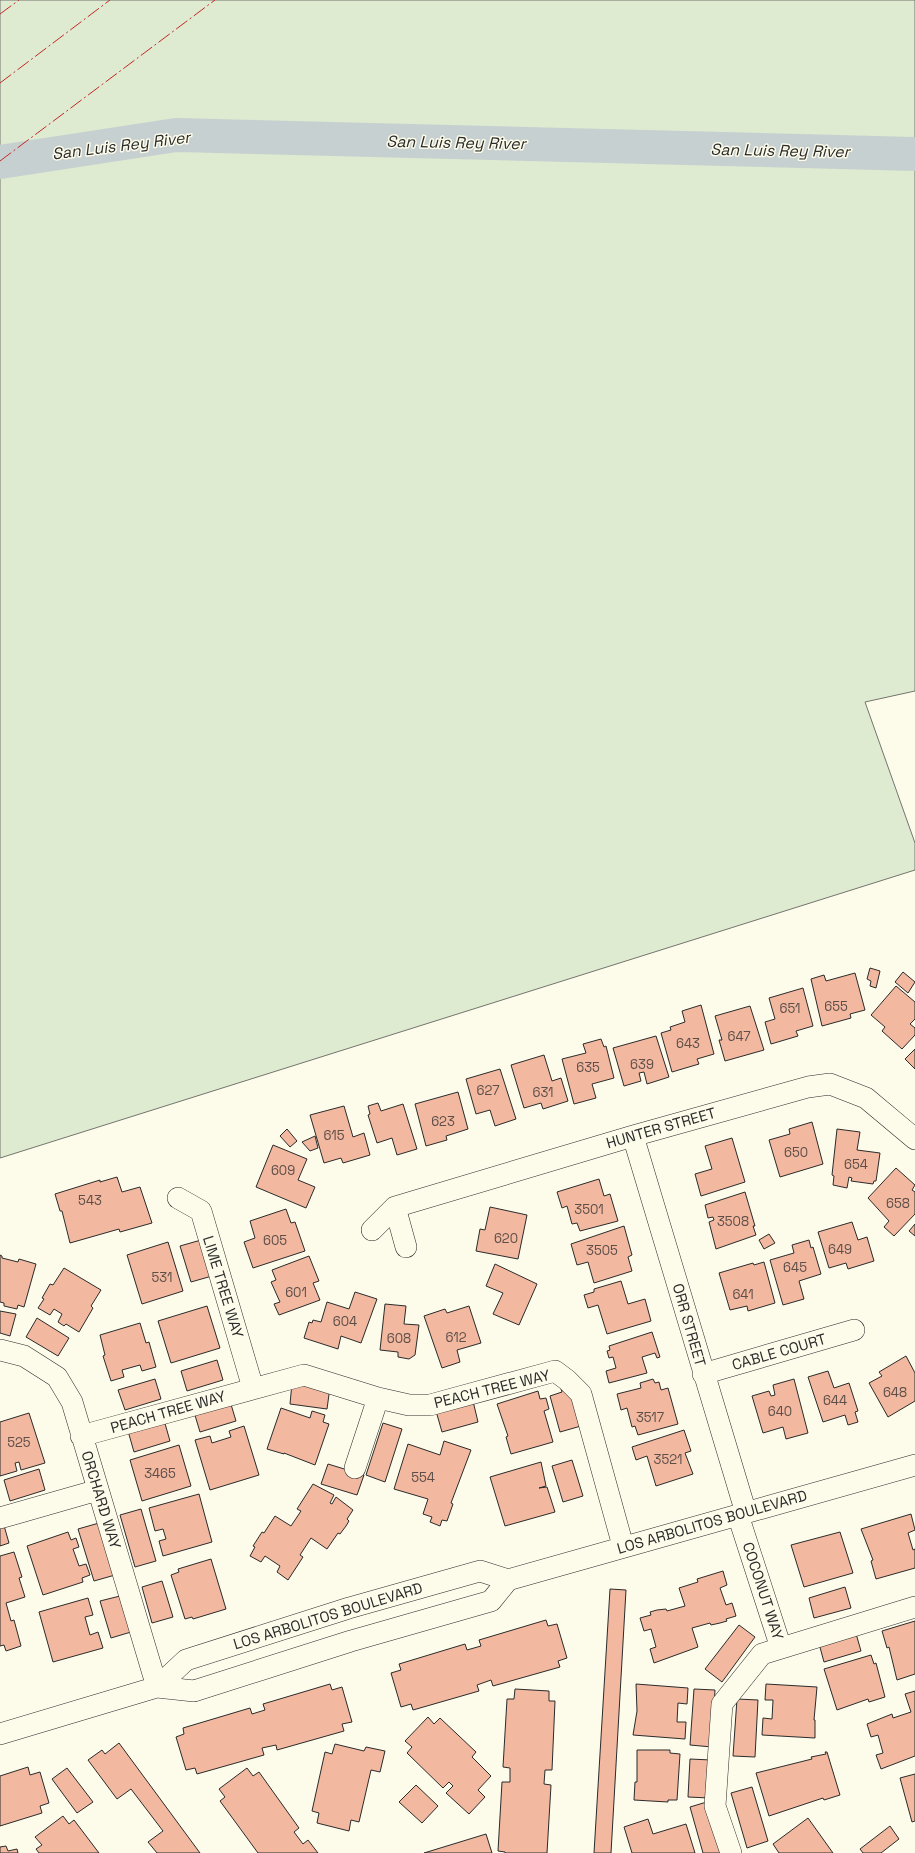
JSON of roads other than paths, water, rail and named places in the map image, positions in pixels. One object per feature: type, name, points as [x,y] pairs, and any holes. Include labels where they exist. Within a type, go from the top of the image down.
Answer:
[{"type":"street","name":"HUNTER STREET","points":[[372,1230],[395,1207],[633,1136],[808,1087],[830,1084],[866,1098],[915,1139]]},
{"type":"street","name":"ORR STREET","points":[[633,1136],[703,1374],[742,1514]]},
{"type":"street","name":"LIME TREE WAY","points":[[178,1198],[201,1211],[253,1388]]},
{"type":"street","points":[[395,1207],[406,1247]]},
{"type":"street","name":"CABLE COURT","points":[[703,1374],[854,1330]]},
{"type":"street","name":"ORCHARD WAY","points":[[0,1350],[24,1356],[57,1377],[72,1402],[157,1687]]},
{"type":"street","name":"PEACH TREE WAY","points":[[82,1436],[304,1375],[378,1398],[409,1405],[430,1405],[555,1371],[567,1380],[581,1394],[623,1546]]},
{"type":"street","points":[[354,1468],[378,1398]]},
{"type":"street","name":"LOS ARBOLITOS BOULEVARD","points":[[157,1687],[186,1660],[349,1608],[480,1571],[508,1580],[915,1464]]},
{"type":"street","points":[[0,1518],[98,1490]]},
{"type":"street","name":"COCONUT WAY","points":[[731,1853],[715,1806],[722,1704],[762,1654],[781,1648],[742,1514]]},
{"type":"street","name":"LOS ARBOLITOS BOULEVARD","points":[[0,1734],[157,1687],[194,1691],[351,1641],[491,1601],[508,1580]]},
{"type":"street","points":[[781,1648],[915,1607]]},
{"type":"waterway","name":"San Luis Rey River","points":[[0,162],[176,135],[915,154]]}]
